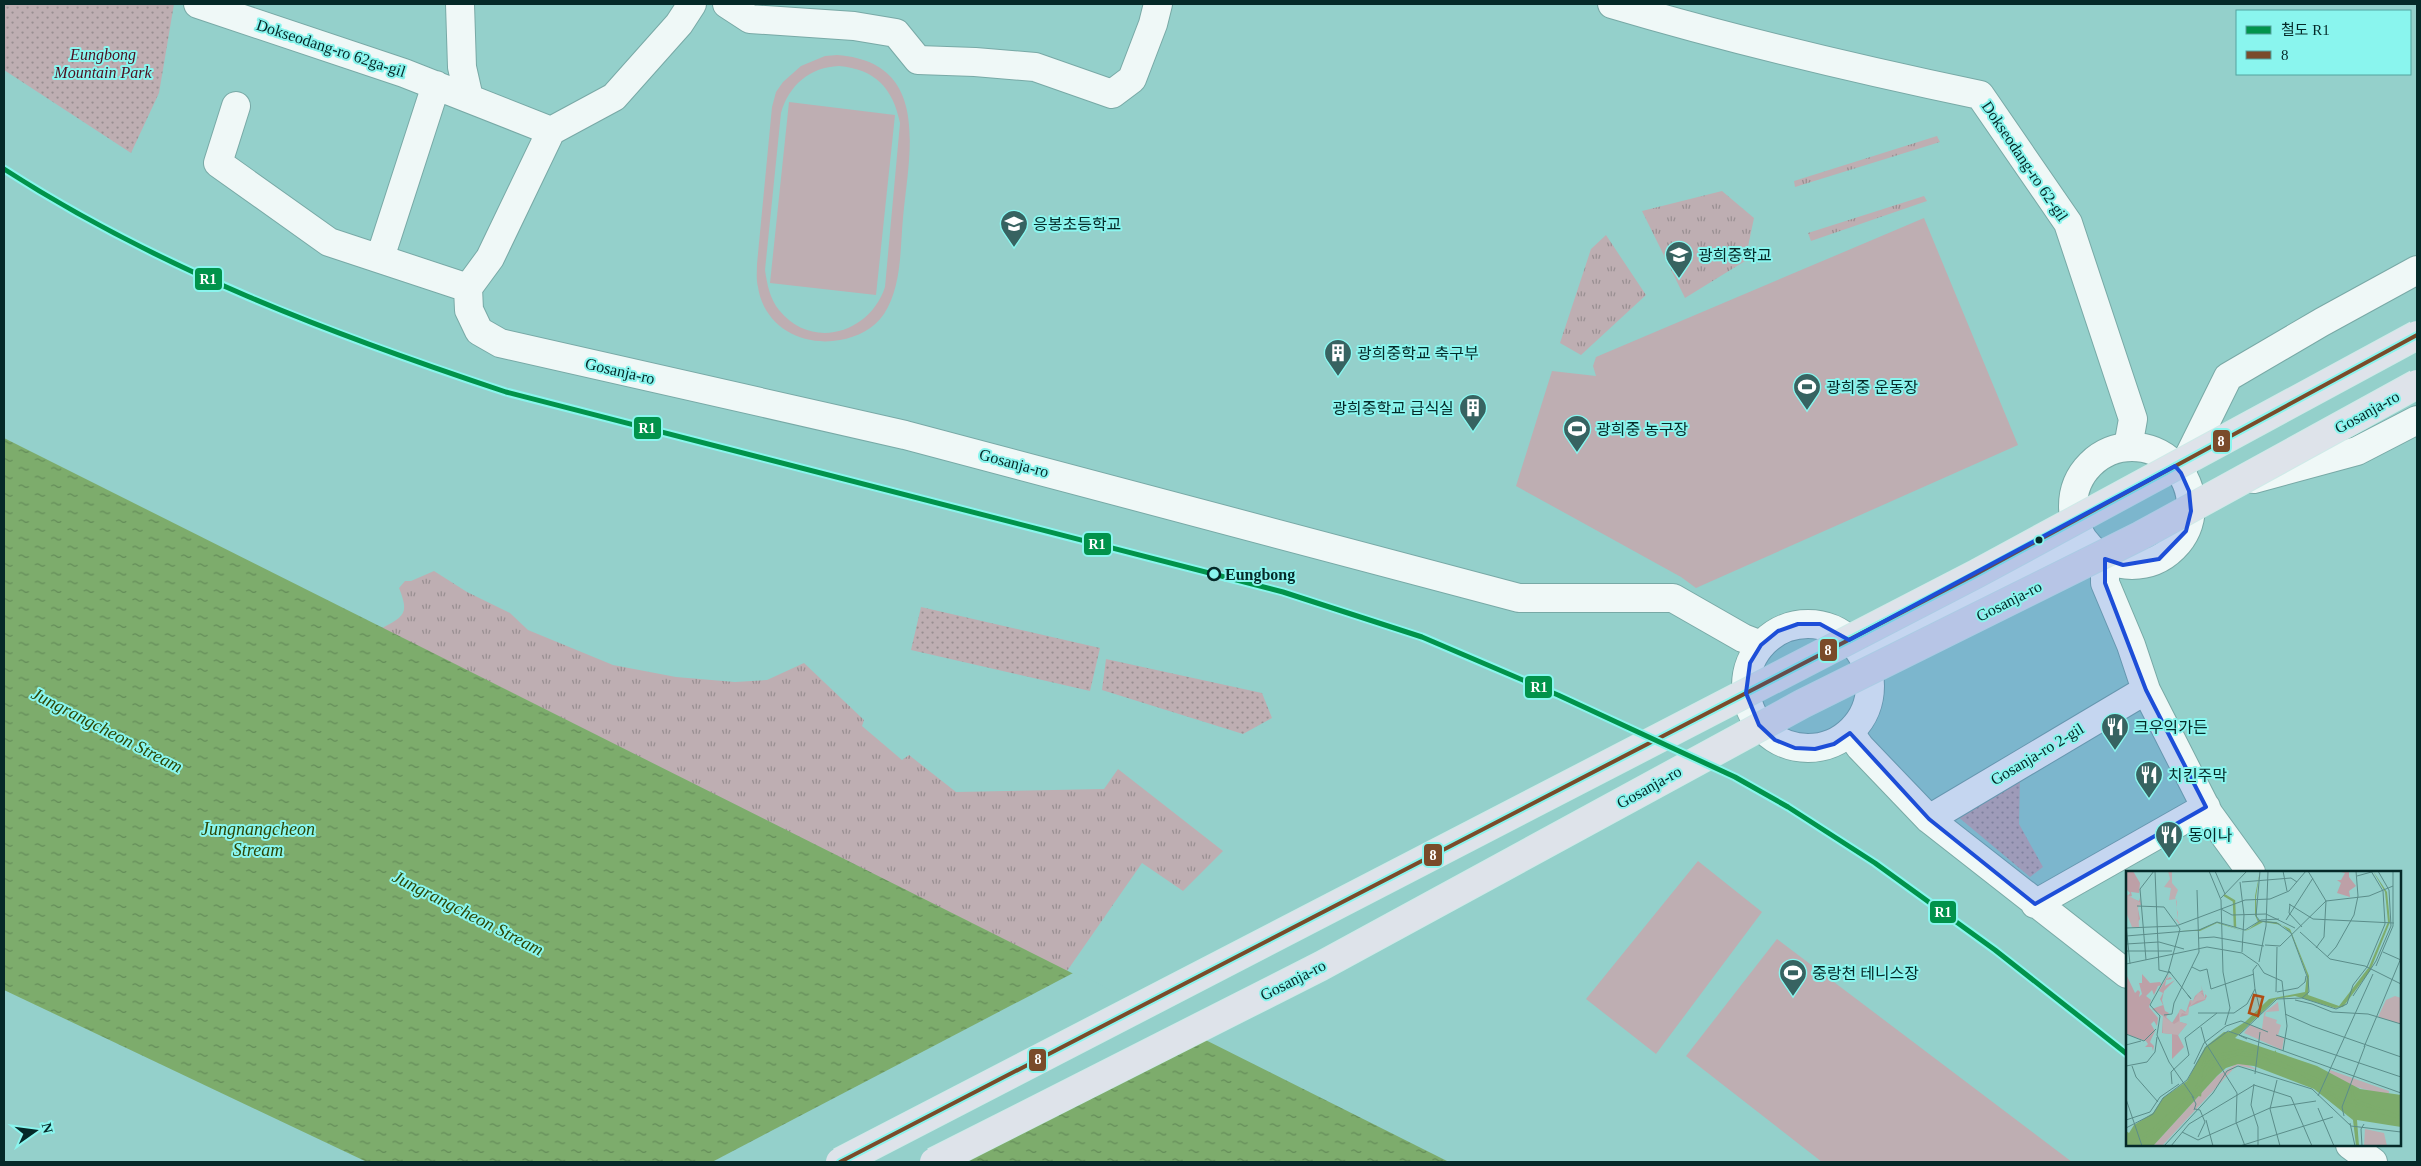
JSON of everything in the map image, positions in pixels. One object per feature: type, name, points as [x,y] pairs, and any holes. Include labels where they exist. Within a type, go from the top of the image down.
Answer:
[{"type":"main road","points":[[840,1162],[1967,579],[2417,335]]},
{"type":"main road","name":"Gosanja-ro","points":[[934,1162],[1321,966],[1802,704],[2140,536],[2417,384]]},
{"type":"street","name":"Dokseodang-ro 62ga-gil","points":[[198,4],[436,85],[552,131]]},
{"type":"street","points":[[460,4],[462,67],[469,98]]},
{"type":"street","points":[[236,106],[218,163],[329,242],[468,288],[490,258],[552,131],[614,98],[679,24],[692,4]]},
{"type":"street","points":[[728,4],[750,19],[854,26],[896,33],[918,60],[1035,67],[1112,94],[1132,79],[1153,24],[1158,4]]},
{"type":"street","name":"Dokseodang-ro 62-gil","points":[[1612,4],[1685,26],[1840,65],[1980,95],[2068,223],[2133,419],[2128,447]]},
{"type":"street","points":[[380,258],[436,85]]},
{"type":"street","points":[[2185,485],[2228,378],[2322,322],[2417,270]]},
{"type":"street","name":"Gosanja-ro","points":[[468,288],[469,310],[479,331],[500,344],[905,435],[1519,598],[1673,598],[1743,638],[1761,644]]},
{"type":"street","points":[[2185,485],[2358,451],[2417,420]]},
{"type":"street","points":[[2128,447],[2148,449],[2167,458],[2185,485],[2191,511],[2186,531],[2174,548],[2159,559],[2141,565],[2123,565],[2105,559],[2083,539],[2074,514],[2074,495],[2080,478],[2092,462],[2109,451],[2128,447]]},
{"type":"street","points":[[1859,650],[2083,539]]},
{"type":"street","points":[[2105,559],[2105,583],[2131,645],[2146,690],[2206,807],[2250,871]]},
{"type":"street","points":[[1798,624],[1820,624],[1838,631],[1854,643],[1859,650],[1865,660],[1871,679],[1870,699],[1863,717],[1850,733],[1834,744],[1815,749],[1795,748],[1775,740],[1759,725],[1748,706],[1745,684],[1750,663],[1761,644],[1778,631],[1798,624]]},
{"type":"street","name":"Gosanja-ro 2-gil","points":[[1929,819],[2146,690]]},
{"type":"street","points":[[1850,733],[1860,748],[1929,819],[2035,904],[2126,973]]},
{"type":"street","points":[[2035,904],[2206,807]]},
{"type":"highlighted area","points":[[2175,466],[2181,473],[2189,491],[2191,511],[2186,531],[2159,559],[2123,565],[2105,559],[2105,583],[2146,690],[2206,807],[2035,904],[1929,819],[1850,733],[1834,744],[1815,749],[1795,748],[1775,740],[1759,725],[1746,693],[1750,663],[1761,645],[1778,631],[1798,624],[1820,624],[1849,640]]},
{"type":"green space","name":"Eungbong Mountain Park","points":[[4,4],[174,4],[159,93],[131,153],[4,70]]},
{"type":"green space","points":[[837,55],[867,61],[888,74],[901,93],[908,115],[910,140],[899,267],[890,303],[880,319],[865,332],[846,339],[826,341],[799,337],[777,323],[768,313],[757,284],[757,264],[772,107],[776,92],[783,82],[801,66],[825,56]],"holes":[[[829,67],[852,68],[872,76],[887,90],[893,100],[900,123],[885,287],[877,303],[867,316],[854,325],[839,331],[823,333],[807,330],[792,323],[776,306],[767,281],[765,270],[781,113],[789,94],[802,79]]]},
{"type":"green space","points":[[789,102],[895,115],[876,295],[770,283]]},
{"type":"green space","points":[[1937,136],[1940,142],[1795,187],[1794,181]]},
{"type":"green space","points":[[1722,191],[1754,218],[1745,261],[1685,298],[1642,211]]},
{"type":"green space","points":[[1924,196],[1927,201],[1811,241],[1808,233]]},
{"type":"green space","name":"광희중 운동장","points":[[1924,218],[2018,445],[1696,588],[1681,577],[1516,486],[1552,371],[1596,376],[1593,366],[1596,357]]},
{"type":"green space","points":[[1606,235],[1646,295],[1581,355],[1560,343],[1591,249]]},
{"type":"green space","points":[[434,571],[467,592],[510,613],[528,630],[613,665],[676,677],[735,682],[767,680],[804,663],[864,720],[862,726],[902,760],[909,755],[956,792],[1104,789],[1118,769],[1223,851],[1183,891],[1142,863],[1067,971],[382,628],[396,620],[403,613],[404,603],[399,588],[405,581],[411,581]]},
{"type":"green space","points":[[921,607],[1100,648],[1090,691],[911,650]]},
{"type":"green space","points":[[1106,659],[1262,693],[1272,718],[1243,734],[1102,690]]},
{"type":"green space","points":[[2020,778],[2019,824],[2043,867],[2030,877],[1957,816]]},
{"type":"green space","points":[[1698,861],[1762,912],[1656,1054],[1586,999]]},
{"type":"green space","name":"중랑천 테니스장","points":[[1777,939],[2072,1162],[1822,1162],[1686,1056]]},
{"type":"water","name":"Jungnangcheon Stream","points":[[4,438],[1449,1162],[367,1162],[4,990]]},
{"type":"pier","points":[[1075,972],[1202,1036],[963,1162],[712,1162]]},
{"type":"rail line","name":"R1","points":[[4,169],[63,205],[123,238],[248,296],[376,347],[506,392],[1283,592],[1422,637],[1558,695],[1735,777],[1788,807],[1875,863],[1995,950],[2126,1053]]},
{"type":"transit line","name":"8","points":[[840,1162],[1976,574],[2417,335]]},
{"type":"place","name":"응봉초등학교","points":[[1014,248]]},
{"type":"place","name":"광희중학교","points":[[1679,279]]},
{"type":"place","name":"광희중학교 축구부","points":[[1338,377]]},
{"type":"place","name":"광희중 운동장","points":[[1807,411]]},
{"type":"place","name":"광희중학교 급식실","points":[[1473,432]]},
{"type":"place","name":"광희중 농구장","points":[[1577,453]]},
{"type":"place","name":"Eungbong","points":[[1214,574]]},
{"type":"place","name":"크우익가든","points":[[2115,751]]},
{"type":"place","name":"치킨주막","points":[[2149,799]]},
{"type":"place","name":"동이나","points":[[2169,859]]},
{"type":"place","name":"중랑천 테니스장","points":[[1793,997]]},
{"type":"water label","name":"Jungrangcheon Stream","points":[[107,730]]},
{"type":"water label","name":"Jungrangcheon Stream","points":[[468,913]]}]
